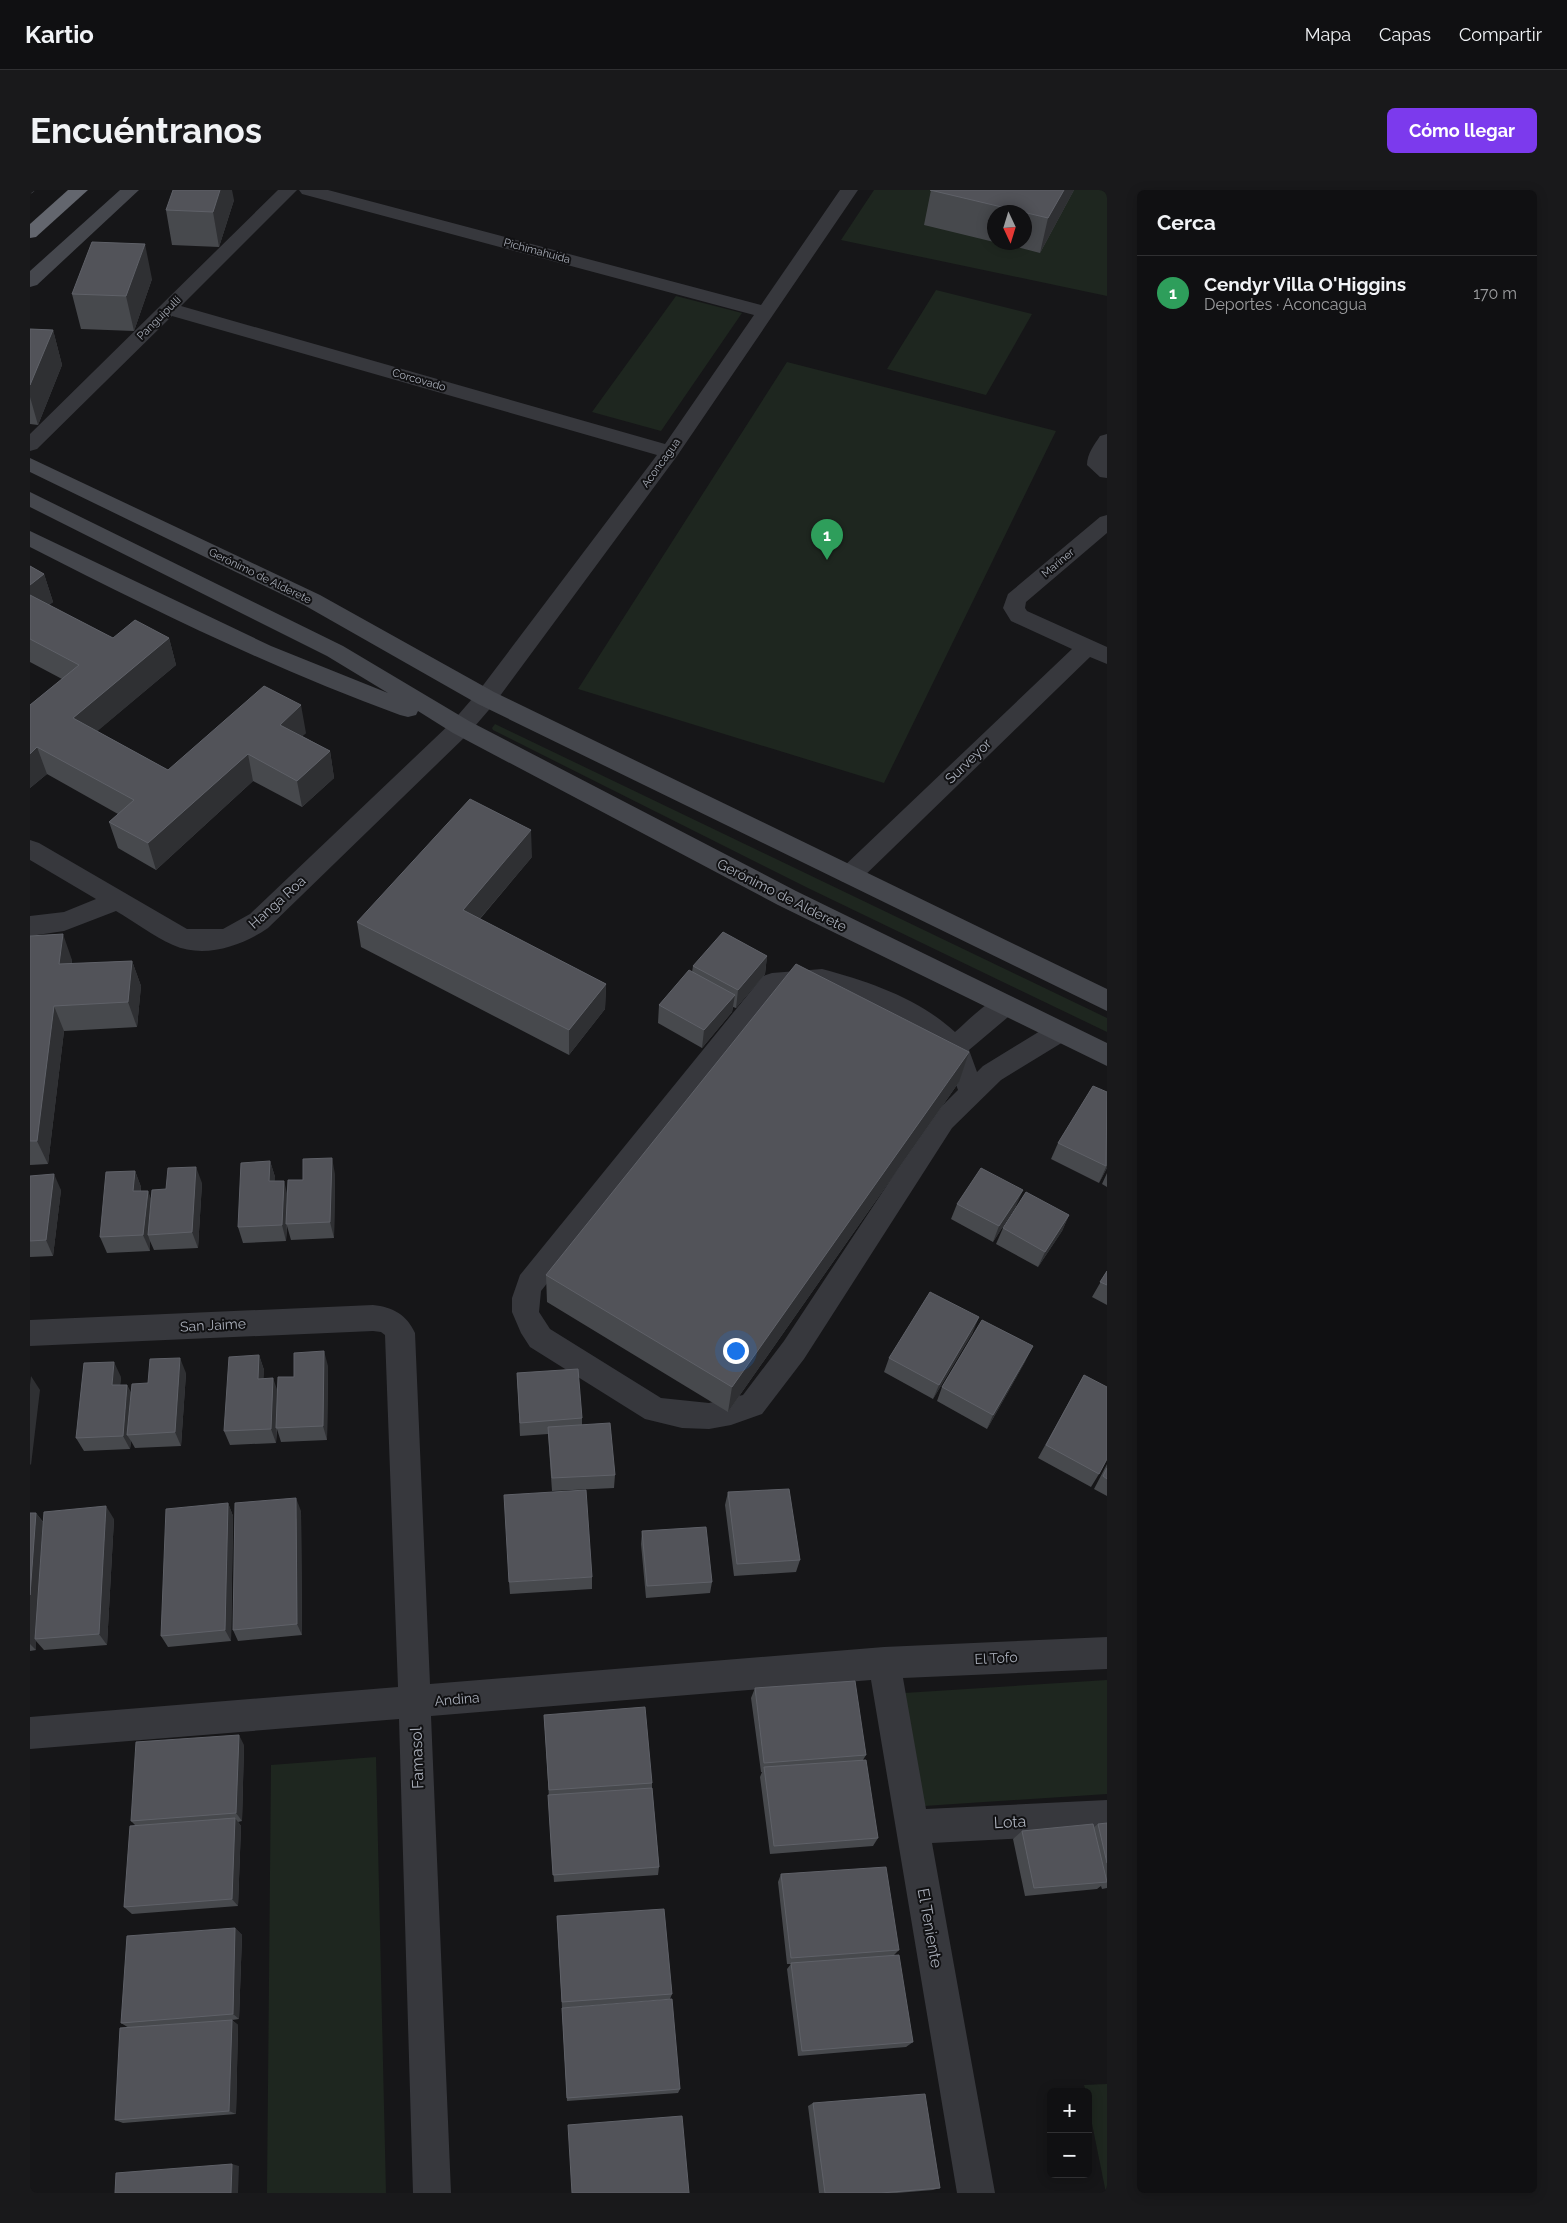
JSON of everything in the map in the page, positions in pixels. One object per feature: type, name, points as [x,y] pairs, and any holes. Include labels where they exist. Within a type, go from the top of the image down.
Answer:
[{"type":"highway","points":[[30,233],[79,190]]},
{"type":"main road","points":[[30,281],[130,190]]},
{"type":"main road","name":"Gerónimo de Alderete","points":[[30,464],[312,600],[486,698],[1107,1000]]},
{"type":"main road","name":"Gerónimo de Alderete","points":[[30,499],[335,651],[461,727],[787,898],[1107,1054]]},
{"type":"main road","name":"Gerónimo de Alderete","points":[[30,538],[242,644],[346,686],[461,727]]},
{"type":"main road","name":"Gerónimo de Alderete","points":[[335,651],[486,698]]},
{"type":"street","name":"Panguipulli","points":[[30,445],[288,190]]},
{"type":"street","name":"Pichimahuida","points":[[308,190],[766,312]]},
{"type":"street","name":"Aconcagua","points":[[461,727],[486,698],[670,452],[849,190]]},
{"type":"street","name":"Corcovado","points":[[168,308],[670,452]]},
{"type":"street","points":[[1107,440],[1097,457],[1097,465],[1107,472]]},
{"type":"street","name":"Mariner","points":[[1014,608],[1016,598],[1107,522]]},
{"type":"street","name":"Surveyor","points":[[850,875],[1097,652],[1019,616],[1014,608]]},
{"type":"street","name":"Hanga Roa","points":[[30,848],[182,938],[200,942],[219,940],[248,930],[259,921],[461,727]]},
{"type":"street","points":[[30,926],[57,923],[77,918],[117,900]]},
{"type":"street","name":"San Jaime","points":[[30,1334],[373,1318],[385,1319],[395,1325]]},
{"type":"street","name":"Famasol","points":[[395,1325],[401,1334],[403,1344],[432,2193]]},
{"type":"street","name":"El Tofo","points":[[884,1663],[1107,1653]]},
{"type":"street","name":"Andina","points":[[30,1733],[884,1663]]},
{"type":"street","name":"El Teniente","points":[[884,1663],[976,2193]]},
{"type":"street","name":"Lota","points":[[912,1827],[1107,1817]]},
{"type":"lane","points":[[972,1093],[955,1047],[928,1022],[867,991],[822,979],[772,983],[530,1283],[524,1304],[530,1327],[540,1338],[655,1410],[682,1415],[709,1416],[731,1412],[752,1405],[794,1350],[943,1121],[972,1093],[992,1073],[1059,1032]]},
{"type":"lane","points":[[955,1047],[1006,1006]]},
{"type":"shaded area","points":[[874,190],[1107,190],[1107,296],[841,240]]},
{"type":"shaded area","points":[[936,290],[1032,314],[986,395],[887,369]]},
{"type":"shaded area","points":[[676,296],[742,313],[661,431],[592,412]]},
{"type":"shaded area","points":[[787,362],[1056,431],[884,783],[578,689]]},
{"type":"shaded area","points":[[495,724],[1107,1018],[1107,1032],[808,888],[493,730],[492,728]]},
{"type":"shaded area","points":[[1107,1680],[1107,1794],[924,1806],[904,1693]]},
{"type":"shaded area","points":[[376,1757],[386,2193],[267,2193],[271,1765]]},
{"type":"shaded area","points":[[1107,2084],[1107,2193],[1092,2124],[1092,2088],[1085,2088],[1084,2085]]},
{"type":"building","points":[[173,190],[220,190],[213,212],[166,210]]},
{"type":"building","points":[[930,190],[1064,190],[1048,218],[1032,214],[1032,205],[993,205]]},
{"type":"building","points":[[92,242],[145,244],[126,296],[72,294]]},
{"type":"building","points":[[30,329],[53,330],[30,385]]},
{"type":"building","points":[[30,566],[44,574],[30,585]]},
{"type":"building","points":[[30,595],[113,638],[135,620],[169,638],[73,718],[168,770],[264,686],[301,705],[280,725],[330,751],[297,781],[248,754],[148,843],[109,822],[134,800],[37,747],[30,754],[30,705],[79,665],[30,639]]},
{"type":"building","points":[[470,799],[531,830],[463,910],[606,984],[569,1030],[357,922]]},
{"type":"building","points":[[723,932],[767,956],[738,990],[693,966]]},
{"type":"building","points":[[63,934],[59,964],[132,961],[128,1002],[54,1006],[37,1141],[30,1141],[30,936]]},
{"type":"building","points":[[796,964],[969,1052],[732,1387],[546,1275]]},
{"type":"building","points":[[689,970],[735,995],[704,1030],[659,1005]]},
{"type":"building","points":[[1093,1086],[1107,1092],[1106,1166],[1058,1143]]},
{"type":"building","points":[[332,1158],[330,1222],[286,1224],[288,1180],[303,1180],[303,1159]]},
{"type":"building","points":[[270,1161],[269,1181],[284,1181],[282,1225],[238,1227],[241,1163]]},
{"type":"building","points":[[196,1167],[192,1232],[148,1235],[152,1190],[166,1189],[168,1168]]},
{"type":"building","points":[[981,1168],[1023,1190],[999,1226],[957,1204]]},
{"type":"building","points":[[135,1171],[133,1191],[148,1191],[143,1235],[100,1237],[106,1172]]},
{"type":"building","points":[[54,1174],[46,1240],[30,1241],[30,1176]]},
{"type":"building","points":[[1026,1192],[1069,1215],[1045,1252],[1003,1228]]},
{"type":"building","points":[[1107,1271],[1107,1285],[1100,1282]]},
{"type":"building","points":[[930,1292],[979,1317],[939,1385],[889,1358]]},
{"type":"building","points":[[982,1320],[1033,1346],[993,1415],[942,1387]]},
{"type":"building","points":[[324,1351],[323,1426],[276,1428],[278,1377],[294,1377],[294,1353]]},
{"type":"building","points":[[259,1355],[258,1379],[273,1378],[271,1429],[224,1431],[229,1357]]},
{"type":"building","points":[[180,1358],[175,1432],[127,1435],[132,1384],[148,1383],[150,1359]]},
{"type":"building","points":[[114,1362],[112,1385],[127,1385],[123,1436],[76,1438],[84,1363]]},
{"type":"building","points":[[578,1369],[582,1418],[520,1423],[517,1373]]},
{"type":"building","points":[[1084,1375],[1107,1387],[1107,1459],[1099,1474],[1046,1445]]},
{"type":"building","points":[[610,1423],[615,1475],[552,1478],[548,1427]]},
{"type":"building","points":[[1107,1468],[1107,1479],[1103,1476]]},
{"type":"building","points":[[789,1489],[800,1560],[737,1564],[728,1492]]},
{"type":"building","points":[[586,1490],[592,1577],[509,1582],[504,1495]]},
{"type":"building","points":[[296,1498],[297,1624],[233,1630],[235,1503]]},
{"type":"building","points":[[228,1503],[225,1630],[161,1636],[166,1509]]},
{"type":"building","points":[[106,1506],[99,1634],[35,1639],[44,1512]]},
{"type":"building","points":[[30,1513],[36,1513],[30,1595]]},
{"type":"building","points":[[706,1527],[712,1582],[647,1586],[642,1531]]},
{"type":"building","points":[[855,1681],[866,1755],[764,1763],[755,1688]]},
{"type":"building","points":[[645,1707],[652,1783],[549,1790],[544,1715]]},
{"type":"building","points":[[239,1735],[236,1813],[131,1821],[136,1742]]},
{"type":"building","points":[[866,1760],[878,1838],[774,1846],[764,1767]]},
{"type":"building","points":[[652,1788],[659,1867],[553,1875],[548,1795]]},
{"type":"building","points":[[235,1818],[232,1899],[124,1907],[130,1826]]},
{"type":"building","points":[[1107,1823],[1107,1863],[1098,1824]]},
{"type":"building","points":[[1093,1824],[1107,1882],[1034,1888],[1022,1831]]},
{"type":"building","points":[[886,1867],[899,1950],[791,1958],[781,1874]]},
{"type":"building","points":[[664,1909],[672,1994],[562,2002],[557,1916]]},
{"type":"building","points":[[235,1928],[233,2014],[121,2023],[127,1936]]},
{"type":"building","points":[[899,1955],[913,2042],[802,2051],[791,1963]]},
{"type":"building","points":[[672,1999],[680,2089],[567,2098],[562,2008]]},
{"type":"building","points":[[232,2020],[229,2111],[115,2120],[120,2028]]},
{"type":"building","points":[[925,2094],[940,2188],[881,2193],[825,2193],[813,2103]]},
{"type":"building","points":[[682,2116],[689,2193],[572,2193],[568,2125]]},
{"type":"building","points":[[232,2164],[231,2193],[115,2193],[116,2173]]},
{"type":"railway","points":[[30,193],[34,190]]},
{"type":"place","name":"Cendyr Villa O'Higgins","points":[[827,560]]}]
